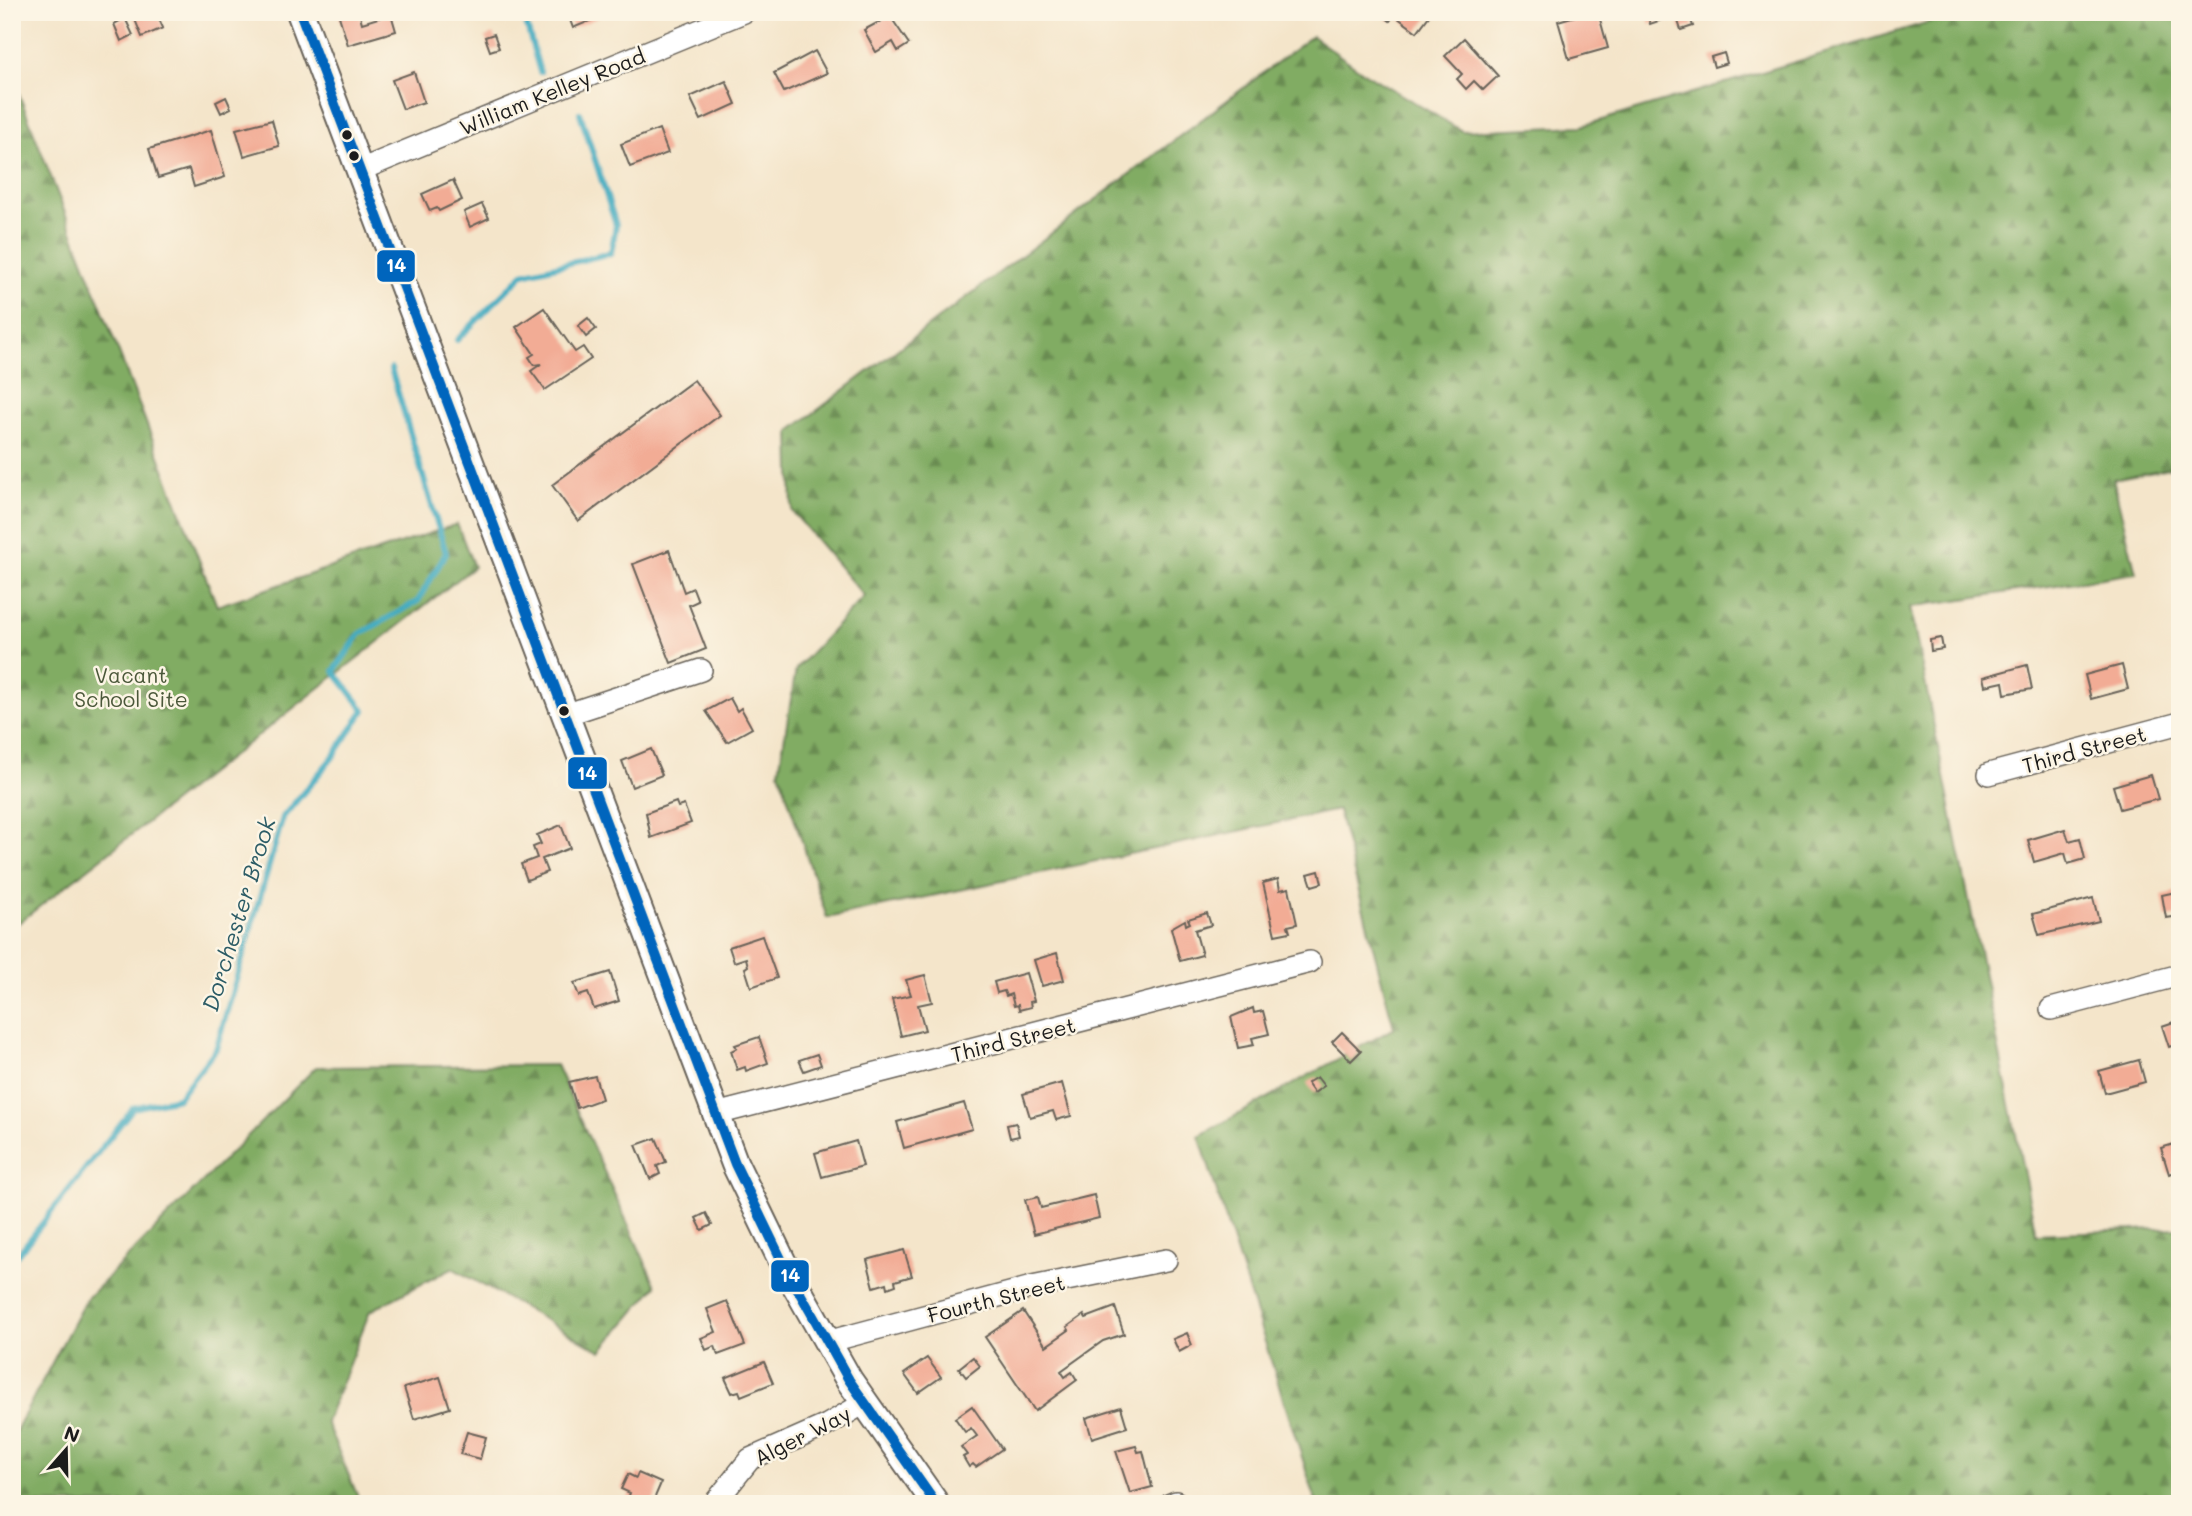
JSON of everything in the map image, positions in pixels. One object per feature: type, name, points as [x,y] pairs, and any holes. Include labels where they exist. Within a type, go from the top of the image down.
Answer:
[{"type":"main road","points":[[300,12],[735,1164],[783,1263],[827,1342],[936,1504]]},
{"type":"street","name":"William Kelley Road","points":[[360,170],[744,12]]},
{"type":"street","points":[[565,715],[701,670]]},
{"type":"street","name":"Third Street","points":[[1989,774],[2180,723]]},
{"type":"street","name":"Third Street","points":[[716,1114],[1310,962]]},
{"type":"street","points":[[2051,1009],[2180,975]]},
{"type":"street","name":"Fourth Street","points":[[827,1342],[1032,1287],[1166,1260]]},
{"type":"street","name":"Alger Way","points":[[714,1504],[750,1460],[827,1425],[866,1402]]},
{"type":"green space","points":[[1962,12],[2180,12],[2180,466],[2113,479],[2136,573],[1910,607],[2036,1234],[2180,1228],[2180,1504],[1317,1504],[1199,1136],[1394,1028],[1338,810],[827,918],[779,771],[796,669],[864,596],[792,511],[790,431],[1312,36],[1360,70],[1462,131],[1582,126]]},
{"type":"green space","name":"Vacant School Site","points":[[12,76],[217,606],[457,524],[474,567],[12,928]]},
{"type":"green space","points":[[556,1065],[656,1286],[601,1351],[452,1268],[370,1311],[326,1422],[361,1504],[12,1504],[12,1438],[86,1299],[316,1067]]},
{"type":"building","points":[[132,12],[156,12],[163,28],[142,37]]},
{"type":"building","points":[[347,12],[359,12],[362,23],[391,14],[396,31],[348,45],[339,16]]},
{"type":"building","points":[[567,12],[611,12],[573,28]]},
{"type":"building","points":[[1382,12],[1432,12],[1417,32],[1394,15],[1390,21]]},
{"type":"building","points":[[1598,12],[1608,48],[1569,59],[1558,21]]},
{"type":"building","points":[[1647,12],[1688,12],[1693,26],[1681,30],[1676,15],[1650,24]]},
{"type":"building","points":[[890,16],[909,44],[898,51],[893,42],[876,52],[864,30]]},
{"type":"building","points":[[125,18],[133,35],[121,41],[114,24]]},
{"type":"building","points":[[494,34],[499,48],[490,51],[485,37]]},
{"type":"building","points":[[1464,38],[1498,76],[1483,90],[1474,81],[1466,89],[1457,79],[1462,74],[1445,56]]},
{"type":"building","points":[[815,51],[827,73],[784,92],[774,73]]},
{"type":"building","points":[[1724,53],[1727,63],[1714,67],[1711,57]]},
{"type":"building","points":[[414,72],[424,102],[403,109],[392,80]]},
{"type":"building","points":[[726,81],[736,104],[701,120],[690,97]]},
{"type":"building","points":[[226,97],[231,108],[221,113],[216,102]]},
{"type":"building","points":[[272,120],[279,146],[244,156],[236,129]]},
{"type":"building","points":[[659,129],[668,153],[630,167],[621,144]]},
{"type":"building","points":[[211,130],[225,177],[194,187],[189,169],[158,178],[149,149]]},
{"type":"building","points":[[453,180],[462,200],[439,211],[437,208],[430,211],[422,194]]},
{"type":"building","points":[[482,204],[489,218],[470,227],[464,212]]},
{"type":"building","points":[[544,308],[575,352],[583,347],[591,359],[545,390],[531,371],[541,364],[534,365],[529,357],[534,354],[516,327]]},
{"type":"building","points":[[588,318],[596,329],[586,337],[578,326]]},
{"type":"building","points":[[694,380],[720,415],[578,521],[552,485]]},
{"type":"building","points":[[669,550],[684,592],[693,588],[698,601],[689,605],[706,649],[671,663],[633,564]]},
{"type":"building","points":[[1941,638],[1943,649],[1931,651],[1930,640]]},
{"type":"building","points":[[2027,665],[2032,689],[2005,694],[2003,682],[1985,686],[1983,677]]},
{"type":"building","points":[[2122,665],[2128,689],[2091,699],[2085,675]]},
{"type":"building","points":[[730,698],[737,711],[741,708],[752,728],[727,742],[706,711]]},
{"type":"building","points":[[651,749],[662,775],[632,787],[622,761]]},
{"type":"building","points":[[2151,775],[2158,799],[2120,809],[2113,786]]},
{"type":"building","points":[[676,802],[678,807],[684,805],[691,823],[651,838],[646,813]]},
{"type":"building","points":[[561,825],[570,848],[542,859],[547,872],[527,880],[521,864],[537,858],[533,847],[541,844],[537,835]]},
{"type":"building","points":[[2065,829],[2069,841],[2080,838],[2085,859],[2068,864],[2065,853],[2034,862],[2028,840]]},
{"type":"building","points":[[1319,871],[1322,883],[1312,886],[1308,874]]},
{"type":"building","points":[[1278,879],[1280,890],[1289,888],[1297,924],[1288,926],[1290,932],[1275,935],[1263,883]]},
{"type":"building","points":[[2180,891],[2180,916],[2166,918],[2162,895]]},
{"type":"building","points":[[2093,898],[2099,921],[2039,935],[2033,914]]},
{"type":"building","points":[[1207,913],[1211,925],[1195,930],[1202,955],[1180,961],[1171,928],[1185,920],[1186,925],[1190,923],[1188,919]]},
{"type":"building","points":[[762,936],[777,978],[751,987],[745,968],[748,966],[746,958],[734,962],[729,947]]},
{"type":"building","points":[[1057,953],[1064,980],[1042,986],[1034,960]]},
{"type":"building","points":[[610,972],[619,1001],[594,1009],[588,993],[579,996],[574,983]]},
{"type":"building","points":[[1026,973],[1034,1001],[1030,1002],[1031,1007],[1019,1010],[1018,1005],[1014,1006],[1011,994],[1006,996],[1004,991],[997,993],[994,982]]},
{"type":"building","points":[[925,975],[932,1002],[918,1005],[925,1030],[901,1036],[892,999],[911,995],[906,980]]},
{"type":"building","points":[[1253,1008],[1254,1013],[1263,1011],[1269,1034],[1252,1038],[1254,1045],[1238,1048],[1231,1017]]},
{"type":"building","points":[[2180,1020],[2180,1043],[2169,1047],[2162,1026]]},
{"type":"building","points":[[1342,1032],[1361,1051],[1351,1061],[1332,1042]]},
{"type":"building","points":[[759,1037],[768,1063],[746,1071],[745,1067],[737,1070],[731,1051],[737,1048],[735,1045]]},
{"type":"building","points":[[817,1054],[821,1065],[804,1071],[799,1060]]},
{"type":"building","points":[[2139,1060],[2145,1082],[2105,1093],[2099,1071]]},
{"type":"building","points":[[595,1076],[602,1099],[577,1108],[569,1082]]},
{"type":"building","points":[[1317,1077],[1324,1086],[1314,1093],[1307,1083]]},
{"type":"building","points":[[1062,1083],[1071,1116],[1056,1120],[1053,1111],[1030,1117],[1023,1094]]},
{"type":"building","points":[[964,1103],[972,1129],[904,1148],[897,1122]]},
{"type":"building","points":[[1016,1123],[1019,1136],[1010,1138],[1007,1125]]},
{"type":"building","points":[[656,1138],[666,1162],[657,1166],[660,1174],[650,1179],[636,1145]]},
{"type":"building","points":[[856,1141],[863,1166],[822,1177],[815,1153]]},
{"type":"building","points":[[2180,1142],[2180,1171],[2169,1174],[2161,1148]]},
{"type":"building","points":[[1094,1195],[1099,1218],[1034,1234],[1025,1200],[1038,1197],[1041,1208]]},
{"type":"building","points":[[706,1213],[712,1225],[702,1230],[696,1218]]},
{"type":"building","points":[[904,1250],[912,1276],[895,1281],[896,1285],[888,1288],[887,1283],[874,1287],[867,1260]]},
{"type":"building","points":[[727,1301],[745,1345],[718,1355],[715,1346],[706,1350],[701,1338],[716,1332],[707,1309]]},
{"type":"building","points":[[1115,1307],[1124,1334],[1103,1341],[1061,1371],[1065,1377],[1072,1372],[1077,1380],[1035,1411],[985,1337],[1023,1311],[1046,1346],[1069,1330],[1067,1327],[1084,1315],[1086,1318]]},
{"type":"building","points":[[1187,1333],[1192,1345],[1179,1352],[1173,1339]]},
{"type":"building","points":[[973,1357],[980,1366],[966,1377],[959,1368]]},
{"type":"building","points":[[927,1358],[941,1377],[918,1393],[904,1374]]},
{"type":"building","points":[[764,1362],[773,1383],[741,1396],[739,1391],[732,1393],[725,1378]]},
{"type":"building","points":[[440,1377],[450,1408],[414,1419],[404,1388]]},
{"type":"building","points":[[972,1406],[1002,1449],[976,1467],[973,1464],[969,1467],[963,1457],[967,1455],[961,1447],[977,1436],[971,1428],[965,1432],[955,1418]]},
{"type":"building","points":[[1121,1407],[1127,1427],[1092,1438],[1086,1418]]},
{"type":"building","points":[[467,1432],[486,1437],[480,1459],[460,1454]]},
{"type":"building","points":[[1136,1446],[1138,1452],[1143,1451],[1152,1487],[1130,1493],[1116,1451]]},
{"type":"building","points":[[638,1473],[661,1483],[652,1504],[626,1504],[630,1493],[621,1489],[628,1474],[636,1478]]},
{"type":"waterway","name":"Dorchester Brook","points":[[523,12],[540,72]]},
{"type":"waterway","name":"Dorchester Brook","points":[[457,340],[523,274],[611,253],[616,225],[580,113]]},
{"type":"waterway","name":"Dorchester Brook","points":[[12,1262],[133,1108],[178,1098],[216,1049],[283,817],[333,757],[364,710],[334,671],[360,634],[418,601],[446,553],[391,369]]},
{"type":"transit line","name":"14","points":[[300,12],[735,1164],[783,1263],[849,1380],[936,1504]]}]
